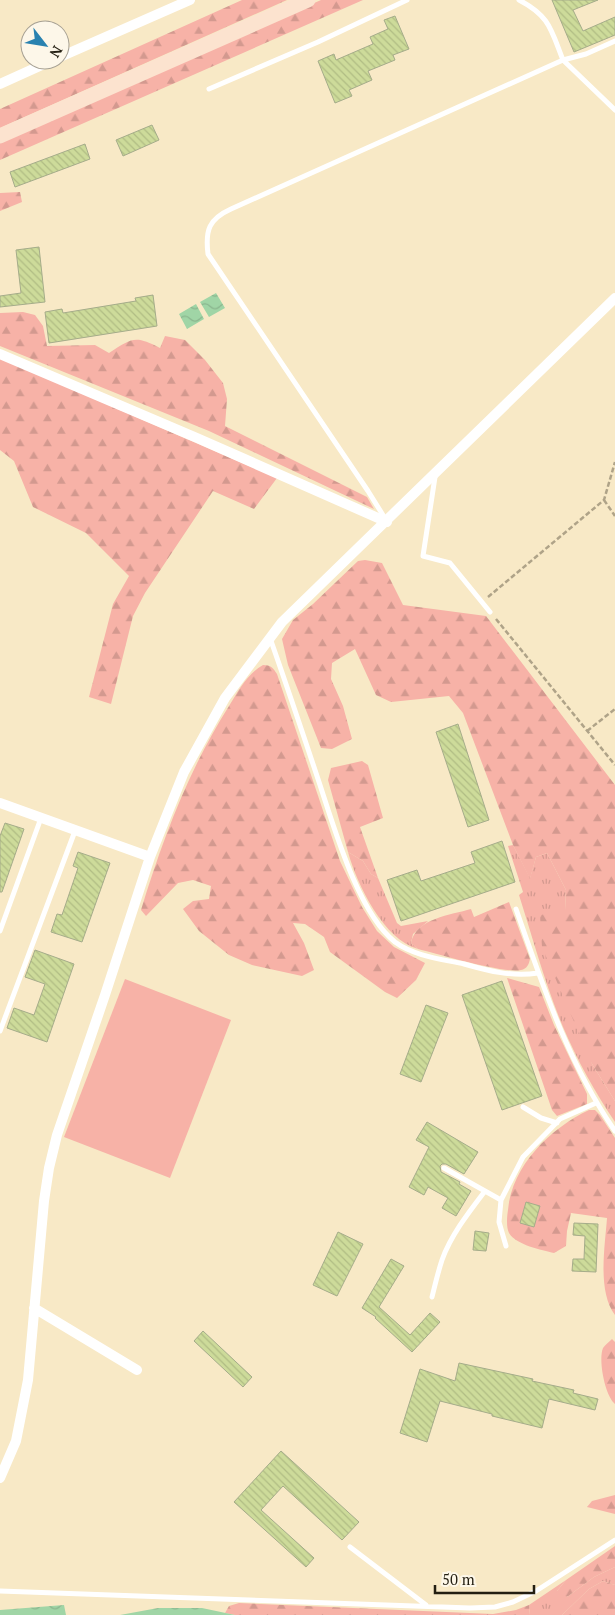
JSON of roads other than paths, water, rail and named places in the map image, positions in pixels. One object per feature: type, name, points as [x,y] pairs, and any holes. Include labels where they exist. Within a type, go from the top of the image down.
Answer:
[{"type":"street","points":[[70,53],[190,0]]},
{"type":"street","points":[[0,136],[308,0]]},
{"type":"street","points":[[0,84],[32,70]]},
{"type":"street","points":[[0,1478],[16,1441],[28,1380],[48,1177],[57,1134],[105,996],[150,857],[184,772],[225,698],[282,622],[387,522],[615,298]]},
{"type":"street","points":[[0,354],[214,445],[387,522]]},
{"type":"street","points":[[0,803],[150,857]]},
{"type":"street","points":[[34,1308],[137,1370]]},
{"type":"lane","points":[[209,89],[318,42],[407,0]]},
{"type":"lane","points":[[519,0],[541,14],[548,24],[563,60],[615,110]]},
{"type":"lane","points":[[387,522],[208,254],[207,241],[210,226],[218,215],[231,209],[563,60],[586,54],[615,40]]},
{"type":"lane","points":[[435,474],[423,556],[450,563],[490,612]]},
{"type":"lane","points":[[270,638],[345,860],[365,903],[381,927],[396,942],[416,953],[502,974],[523,976],[538,973]]},
{"type":"lane","points":[[0,931],[41,818]]},
{"type":"lane","points":[[0,1030],[75,831]]},
{"type":"lane","points":[[516,909],[559,1028],[596,1104],[615,1130]]},
{"type":"lane","points":[[506,1246],[499,1222],[501,1200],[523,1157],[560,1119],[596,1104]]},
{"type":"lane","points":[[522,1108],[541,1118],[557,1123]]},
{"type":"lane","points":[[444,1168],[501,1200]]},
{"type":"lane","points":[[432,1297],[443,1259],[451,1241],[485,1191]]},
{"type":"lane","points":[[0,1591],[470,1608],[495,1607],[513,1602],[536,1591],[615,1540]]},
{"type":"lane","points":[[350,1548],[427,1605]]},
{"type":"water","points":[[216,293],[225,308],[209,317],[200,302]]},
{"type":"water","points":[[196,304],[204,319],[187,329],[179,314]]},
{"type":"water","points":[[64,1605],[66,1615],[0,1615],[0,1610]]},
{"type":"water","points":[[158,1608],[202,1608],[235,1615],[120,1615]]}]
